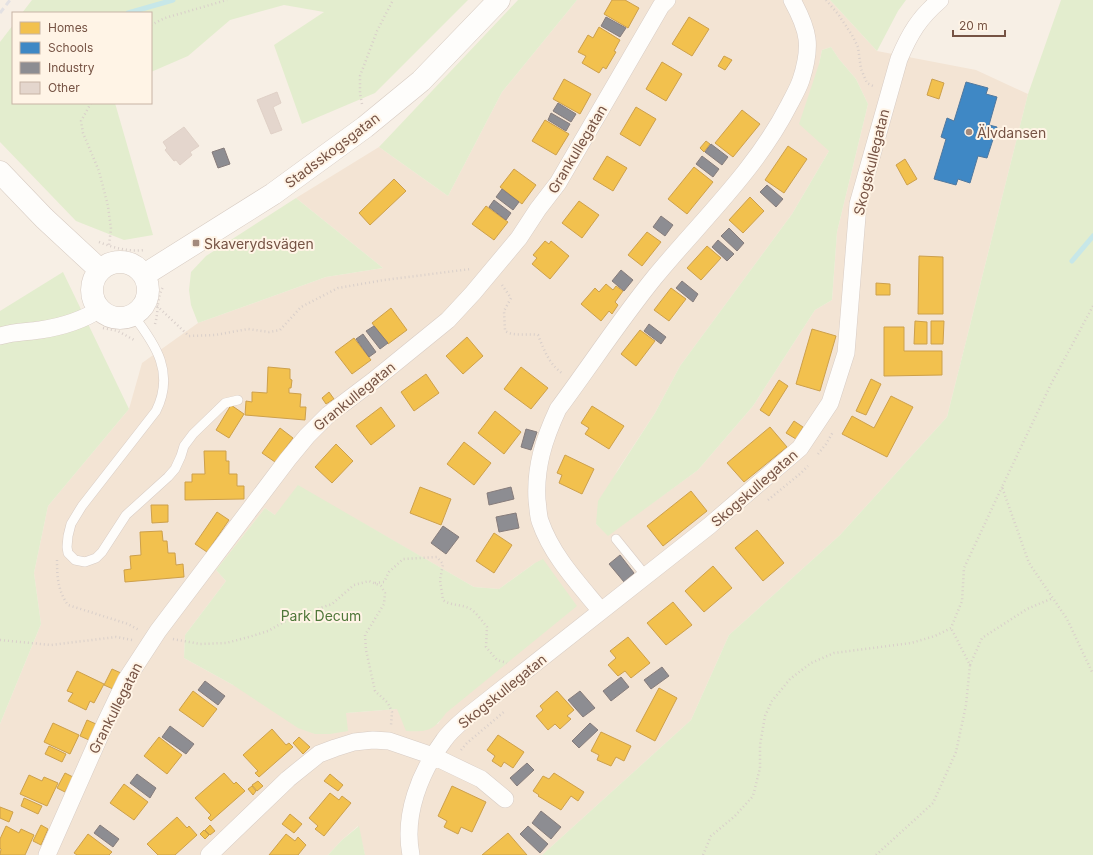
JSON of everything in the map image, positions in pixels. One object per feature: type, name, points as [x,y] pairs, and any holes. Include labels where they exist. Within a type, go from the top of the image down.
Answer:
[{"type":"street","name":"Stadsskogsgatan","points":[[144,276],[273,194],[365,127],[421,81],[499,0]]},
{"type":"street","name":"Grankullegatan","points":[[46,855],[126,680],[153,639],[306,436],[328,415],[373,381],[448,320],[519,238],[538,209],[558,183],[661,6],[667,0]]},
{"type":"street","points":[[601,611],[563,564],[549,542],[540,520],[536,491],[539,457],[547,432],[558,409],[654,279],[754,161],[780,122],[801,81],[808,42],[806,29],[792,0]]},
{"type":"street","name":"Skogskullegatan","points":[[411,855],[409,832],[412,804],[420,782],[444,738],[468,716],[709,526],[800,448],[830,403],[846,353],[858,204],[899,59],[908,39],[920,20],[940,0]]},
{"type":"street","points":[[0,172],[44,218],[100,270]]},
{"type":"street","points":[[124,262],[138,269],[144,276],[147,282],[147,297],[144,304],[133,314],[119,318],[112,317],[100,309],[95,303],[92,289],[96,276],[100,270],[107,265],[124,262]]},
{"type":"street","points":[[0,336],[42,330],[90,315],[100,309]]},
{"type":"street","points":[[209,855],[288,779],[319,754],[354,742],[373,740],[389,741],[433,756],[480,779],[505,799]]},
{"type":"lane","points":[[133,314],[150,338],[157,351],[165,378],[162,400],[156,411],[82,506],[71,524],[67,547],[68,553],[75,560],[85,562],[96,558],[102,552],[126,515],[175,469],[184,446],[192,434],[226,403],[238,400]]},
{"type":"lane","points":[[616,539],[646,576]]},
{"type":"path","points":[[152,24],[165,18],[227,0]]},
{"type":"path","points":[[362,104],[360,93],[360,76],[377,30],[393,0]]},
{"type":"path","points":[[826,0],[838,14],[858,47],[861,69],[867,83],[878,88]]},
{"type":"path","points":[[90,104],[81,122],[83,133],[99,171],[108,206],[111,229],[109,245]]},
{"type":"path","points":[[94,238],[125,250],[146,250]]},
{"type":"path","points":[[157,306],[188,336],[215,335],[248,329],[269,332],[280,330],[301,307],[338,288],[424,274],[479,269],[491,272],[506,289],[511,298],[504,311],[505,331],[513,335],[538,335],[546,355],[552,364],[561,373],[577,383]]},
{"type":"path","points":[[155,324],[159,294],[166,283]]},
{"type":"path","points":[[703,855],[710,836],[735,816],[753,796],[760,768],[760,745],[765,716],[772,701],[790,679],[811,663],[834,653],[911,643],[935,636],[951,628],[962,601],[964,568],[1051,384],[1093,306]]},
{"type":"path","points":[[131,338],[136,342]]},
{"type":"path","points":[[816,456],[826,444],[836,427]]},
{"type":"path","points":[[764,504],[801,473],[811,462]]},
{"type":"path","points":[[1002,487],[1029,563],[1067,618],[1093,674]]},
{"type":"path","points":[[57,556],[59,589],[68,605],[128,624],[153,639]]},
{"type":"path","points":[[374,584],[384,582],[389,572],[402,560],[437,557],[443,564],[440,580],[443,600],[449,604],[459,605],[471,609],[487,627],[486,647],[497,660],[510,664]]},
{"type":"path","points":[[0,640],[51,645],[116,638],[138,642],[168,638],[200,644],[226,643],[268,631],[291,618],[332,604],[354,585],[369,581],[381,586],[385,593],[384,604],[365,635],[366,650],[375,691],[388,703],[392,712],[389,741]]},
{"type":"path","points":[[876,855],[933,803],[956,752],[966,705],[970,665],[982,638],[1027,609],[1053,598]]},
{"type":"path","points":[[951,628],[970,665]]},
{"type":"path","points":[[450,764],[467,743],[510,707]]},
{"type":"shaded area","points":[[577,0],[830,0],[877,51],[976,70],[1028,94],[947,417],[840,535],[729,635],[691,720],[542,855],[365,855],[358,826],[328,855],[0,855],[0,724],[41,624],[34,573],[48,506],[129,409],[142,363],[198,323],[326,277],[383,268],[296,198],[379,147],[448,196],[502,92]],"holes":[[[831,47],[856,79],[868,104],[837,232],[832,300],[815,310],[753,406],[698,470],[608,535],[596,524],[617,471],[655,413],[680,366],[792,214],[829,151],[819,64],[822,50]],[[265,508],[275,515],[361,522],[474,587],[499,589],[535,563],[438,724],[397,709],[346,713],[233,685],[184,658],[185,635],[226,581],[216,570]]]},
{"type":"green space","points":[[32,0],[468,0],[375,93],[302,124],[274,45],[324,12],[284,5],[230,20],[188,56],[152,72],[152,12],[23,12]]},
{"type":"green space","points":[[518,0],[577,0],[502,92],[448,196],[379,147]]},
{"type":"green space","points":[[830,0],[906,0],[898,11],[877,51]]},
{"type":"green space","points":[[1061,0],[1093,0],[1093,855],[542,855],[691,720],[729,635],[840,535],[947,417],[1028,94]]},
{"type":"green space","points":[[12,26],[12,104],[115,104],[153,235],[124,240],[76,221],[0,142],[0,42]]},
{"type":"green space","points":[[831,47],[856,79],[868,104],[837,232],[832,300],[815,310],[753,406],[698,470],[608,536],[596,524],[598,501],[655,413],[680,366],[792,214],[829,151],[799,124],[819,64],[822,50]]},
{"type":"green space","points":[[296,198],[383,268],[326,277],[198,323],[191,305],[189,290],[191,272],[206,256]]},
{"type":"green space","points":[[63,272],[129,409],[48,506],[34,573],[41,624],[0,724],[0,311]]},
{"type":"green space","name":"Park Decum","points":[[298,485],[474,587],[499,589],[535,563],[543,559],[577,606],[446,713],[437,724],[429,729],[420,731],[406,731],[397,709],[346,713],[348,731],[330,734],[315,734],[298,728],[233,685],[184,658],[185,635],[226,581],[216,570],[265,508],[275,515]]},
{"type":"green space","points":[[359,826],[365,855],[328,855],[342,840]]},
{"type":"building: Homes","points":[[612,0],[625,0],[639,8],[628,28],[604,14]]},
{"type":"building: Homes","points":[[689,17],[709,29],[692,56],[672,44]]},
{"type":"building: Homes","points":[[599,27],[620,40],[614,51],[616,52],[606,69],[603,67],[599,73],[582,63],[586,56],[578,52],[588,35],[593,38]]},
{"type":"building: Homes","points":[[724,56],[732,60],[725,70],[718,66]]},
{"type":"building: Homes","points":[[662,62],[682,74],[666,101],[646,89]]},
{"type":"building: Homes","points":[[564,79],[591,94],[580,114],[553,99]]},
{"type":"building: Homes","points":[[932,79],[944,83],[939,99],[927,95]]},
{"type":"building: Homes","points":[[636,107],[656,119],[640,146],[620,134]]},
{"type":"building: Homes","points":[[742,110],[760,124],[733,157],[715,143]]},
{"type":"building: Homes","points":[[545,120],[569,134],[556,155],[532,141]]},
{"type":"building: Homes","points":[[706,141],[710,144],[704,152],[700,148]]},
{"type":"building: Homes","points":[[788,146],[807,159],[784,193],[765,180]]},
{"type":"building: Homes","points":[[607,156],[627,168],[613,191],[593,179]]},
{"type":"building: Homes","points":[[905,159],[917,179],[907,185],[896,165]]},
{"type":"building: Homes","points":[[694,167],[713,182],[687,214],[668,199]]},
{"type":"building: Homes","points":[[514,169],[536,185],[522,204],[500,187]]},
{"type":"building: Homes","points":[[394,179],[406,191],[370,225],[359,213]]},
{"type":"building: Homes","points":[[750,197],[764,211],[743,233],[729,220]]},
{"type":"building: Homes","points":[[579,201],[599,215],[582,238],[562,223]]},
{"type":"building: Homes","points":[[486,206],[508,222],[494,240],[472,224]]},
{"type":"building: Homes","points":[[647,232],[661,242],[642,266],[628,255]]},
{"type":"building: Homes","points":[[545,241],[549,244],[551,241],[569,256],[550,279],[532,264],[537,258],[533,255]]},
{"type":"building: Homes","points":[[707,246],[721,258],[701,280],[687,268]]},
{"type":"building: Homes","points":[[919,256],[943,257],[943,314],[918,314]]},
{"type":"building: Homes","points":[[876,283],[890,284],[890,295],[876,295]]},
{"type":"building: Homes","points":[[606,284],[613,290],[616,286],[623,291],[615,302],[618,305],[612,314],[609,311],[601,321],[581,304],[595,288],[599,292]]},
{"type":"building: Homes","points":[[671,288],[686,299],[669,321],[654,310]]},
{"type":"building: Homes","points":[[391,308],[407,330],[388,344],[372,323]]},
{"type":"building: Homes","points":[[915,321],[927,322],[927,344],[914,344]]},
{"type":"building: Homes","points":[[931,321],[944,321],[943,344],[931,344]]},
{"type":"building: Homes","points":[[884,327],[904,327],[904,351],[942,351],[942,375],[884,376]]},
{"type":"building: Homes","points":[[812,329],[836,336],[820,391],[796,384]]},
{"type":"building: Homes","points":[[640,330],[655,341],[636,366],[621,354]]},
{"type":"building: Homes","points":[[467,337],[483,356],[463,374],[446,356]]},
{"type":"building: Homes","points":[[354,338],[371,360],[352,374],[335,352]]},
{"type":"building: Homes","points":[[268,367],[290,369],[290,379],[292,380],[289,393],[301,394],[300,407],[306,407],[305,420],[245,415],[246,401],[252,402],[252,392],[267,393]]},
{"type":"building: Homes","points":[[521,367],[548,388],[531,409],[504,389]]},
{"type":"building: Homes","points":[[426,374],[439,393],[414,411],[401,392]]},
{"type":"building: Homes","points":[[871,379],[881,384],[866,415],[856,411]]},
{"type":"building: Homes","points":[[779,380],[788,386],[769,416],[760,410]]},
{"type":"building: Homes","points":[[329,392],[334,399],[326,404],[322,398]]},
{"type":"building: Homes","points":[[891,396],[913,407],[887,457],[842,434],[852,416],[874,428]]},
{"type":"building: Homes","points":[[231,405],[244,414],[229,438],[216,430]]},
{"type":"building: Homes","points":[[592,406],[624,426],[609,449],[585,434],[589,428],[581,423]]},
{"type":"building: Homes","points":[[381,407],[395,426],[371,445],[356,426]]},
{"type":"building: Homes","points":[[495,411],[521,432],[504,454],[478,433]]},
{"type":"building: Homes","points":[[794,421],[803,427],[796,439],[786,433]]},
{"type":"building: Homes","points":[[770,427],[787,447],[744,482],[727,463]]},
{"type":"building: Homes","points":[[280,428],[293,438],[275,462],[262,453]]},
{"type":"building: Homes","points":[[464,442],[491,463],[474,485],[447,464]]},
{"type":"building: Homes","points":[[336,444],[353,461],[332,483],[315,467]]},
{"type":"building: Homes","points":[[204,451],[226,451],[226,461],[229,461],[229,474],[237,474],[237,486],[244,486],[244,499],[185,500],[185,482],[192,482],[192,474],[205,474]]},
{"type":"building: Homes","points":[[565,455],[594,469],[582,494],[559,483],[562,475],[557,473]]},
{"type":"building: Homes","points":[[420,487],[451,499],[441,525],[410,513]]},
{"type":"building: Homes","points":[[691,491],[707,511],[663,546],[647,526]]},
{"type":"building: Homes","points":[[151,505],[168,505],[168,522],[152,523]]},
{"type":"building: Homes","points":[[217,512],[229,520],[207,552],[195,544]]},
{"type":"building: Homes","points":[[757,530],[784,563],[763,581],[735,548]]},
{"type":"building: Homes","points":[[162,531],[163,541],[167,541],[168,553],[175,553],[176,565],[183,564],[184,577],[125,582],[124,570],[131,569],[130,556],[141,555],[140,532]]},
{"type":"building: Homes","points":[[494,533],[512,545],[494,573],[476,561]]},
{"type":"building: Homes","points":[[713,566],[732,588],[704,612],[685,591]]},
{"type":"building: Homes","points":[[673,602],[692,625],[666,645],[647,623]]},
{"type":"building: Homes","points":[[628,637],[650,663],[631,678],[625,671],[618,676],[608,665],[616,658],[610,651]]},
{"type":"building: Homes","points":[[112,669],[121,673],[113,689],[104,685]]},
{"type":"building: Homes","points":[[77,671],[104,684],[94,703],[90,701],[86,710],[68,701],[73,693],[67,691]]},
{"type":"building: Homes","points":[[659,688],[677,698],[655,741],[636,731]]},
{"type":"building: Homes","points":[[193,691],[217,709],[203,727],[179,710]]},
{"type":"building: Homes","points":[[557,691],[574,710],[567,716],[571,719],[560,729],[555,724],[548,730],[536,716],[543,710],[540,706]]},
{"type":"building: Homes","points":[[87,720],[96,724],[89,740],[80,736]]},
{"type":"building: Homes","points":[[53,723],[79,735],[70,754],[44,742]]},
{"type":"building: Homes","points":[[272,729],[286,745],[289,743],[293,747],[259,777],[255,773],[258,771],[243,755]]},
{"type":"building: Homes","points":[[601,732],[631,746],[624,761],[616,757],[611,766],[597,760],[599,755],[591,751]]},
{"type":"building: Homes","points":[[498,735],[524,752],[513,768],[504,762],[501,767],[492,761],[495,756],[487,750]]},
{"type":"building: Homes","points":[[159,737],[182,755],[167,774],[144,756]]},
{"type":"building: Homes","points":[[299,737],[310,747],[303,754],[293,743]]},
{"type":"building: Homes","points":[[49,746],[66,754],[62,762],[45,754]]},
{"type":"building: Homes","points":[[65,773],[73,777],[65,792],[57,788]]},
{"type":"building: Homes","points":[[224,773],[234,784],[236,782],[245,791],[211,821],[208,818],[211,815],[195,798]]},
{"type":"building: Homes","points":[[554,773],[584,792],[578,801],[571,796],[561,810],[538,796],[539,795],[533,791],[543,776],[549,779]]},
{"type":"building: Homes","points":[[330,774],[343,785],[338,791],[324,781]]},
{"type":"building: Homes","points":[[29,775],[42,781],[44,777],[58,783],[47,806],[20,794]]},
{"type":"building: Homes","points":[[258,781],[263,786],[257,791],[252,785]]},
{"type":"building: Homes","points":[[124,784],[148,802],[134,820],[110,803]]},
{"type":"building: Homes","points":[[252,786],[256,791],[253,795],[248,789]]},
{"type":"building: Homes","points":[[452,786],[486,802],[472,832],[461,827],[458,834],[444,827],[447,821],[438,816]]},
{"type":"building: Homes","points":[[330,793],[339,800],[342,796],[351,803],[324,836],[315,829],[318,826],[309,818]]},
{"type":"building: Homes","points":[[24,798],[42,806],[38,814],[21,806]]},
{"type":"building: Homes","points":[[0,807],[13,812],[9,822],[0,818]]},
{"type":"building: Homes","points":[[290,814],[302,824],[294,833],[282,824]]},
{"type":"building: Homes","points":[[177,817],[187,828],[189,826],[197,835],[175,855],[158,855],[147,844]]},
{"type":"building: Homes","points":[[41,825],[48,829],[41,845],[33,841]]},
{"type":"building: Homes","points":[[210,825],[215,831],[210,835],[205,830]]},
{"type":"building: Homes","points":[[6,826],[19,833],[21,829],[34,835],[25,855],[0,855],[0,839]]},
{"type":"building: Homes","points":[[204,830],[209,835],[205,839],[200,834]]},
{"type":"building: Homes","points":[[508,833],[527,855],[482,855]]},
{"type":"building: Homes","points":[[88,834],[112,852],[109,855],[77,855],[74,853]]},
{"type":"building: Homes","points":[[286,834],[295,841],[298,837],[306,845],[298,855],[269,855]]},
{"type":"building: Schools","name":"Älvdansen","points":[[966,82],[988,88],[986,94],[997,97],[989,125],[997,127],[987,158],[978,156],[970,183],[958,179],[956,185],[934,179],[946,139],[941,137],[947,118],[954,121]]},
{"type":"building: Industry","points":[[606,17],[626,28],[620,37],[601,26]]},
{"type":"building: Industry","points":[[558,103],[576,114],[571,122],[553,111]]},
{"type":"building: Industry","points":[[551,113],[570,124],[566,131],[548,120]]},
{"type":"building: Industry","points":[[711,144],[728,157],[722,165],[705,152]]},
{"type":"building: Industry","points":[[224,148],[230,164],[218,168],[212,152]]},
{"type":"building: Industry","points":[[702,156],[719,169],[713,177],[696,164]]},
{"type":"building: Industry","points":[[767,185],[783,199],[776,207],[760,192]]},
{"type":"building: Industry","points":[[502,189],[519,202],[513,210],[496,197]]},
{"type":"building: Industry","points":[[494,200],[511,213],[506,220],[489,207]]},
{"type":"building: Industry","points":[[661,216],[673,225],[665,236],[653,227]]},
{"type":"building: Industry","points":[[729,228],[744,243],[737,251],[721,236]]},
{"type":"building: Industry","points":[[718,240],[734,254],[727,261],[712,247]]},
{"type":"building: Industry","points":[[621,270],[633,280],[624,291],[612,281]]},
{"type":"building: Industry","points":[[682,281],[698,294],[693,302],[676,288]]},
{"type":"building: Industry","points":[[649,324],[666,337],[661,344],[644,331]]},
{"type":"building: Industry","points":[[374,326],[388,343],[380,349],[366,331]]},
{"type":"building: Industry","points":[[363,334],[376,352],[369,357],[356,339]]},
{"type":"building: Industry","points":[[526,429],[537,432],[531,450],[521,447]]},
{"type":"building: Industry","points":[[511,487],[514,499],[489,505],[487,493]]},
{"type":"building: Industry","points":[[516,513],[519,528],[499,532],[496,517]]},
{"type":"building: Industry","points":[[443,526],[459,537],[446,554],[431,543]]},
{"type":"building: Industry","points":[[620,555],[634,573],[624,582],[609,564]]},
{"type":"building: Industry","points":[[662,667],[669,676],[651,689],[644,680]]},
{"type":"building: Industry","points":[[621,677],[629,687],[611,701],[603,691]]},
{"type":"building: Industry","points":[[205,681],[225,696],[218,705],[198,690]]},
{"type":"building: Industry","points":[[580,691],[595,708],[583,717],[568,700]]},
{"type":"building: Industry","points":[[590,723],[598,730],[579,748],[572,741]]},
{"type":"building: Industry","points":[[170,726],[194,744],[186,754],[162,737]]},
{"type":"building: Industry","points":[[527,763],[534,770],[517,786],[510,778]]},
{"type":"building: Industry","points":[[137,774],[156,788],[150,798],[130,783]]},
{"type":"building: Industry","points":[[541,811],[561,827],[551,839],[532,823]]},
{"type":"building: Industry","points":[[100,825],[119,839],[113,847],[94,833]]},
{"type":"building: Industry","points":[[528,826],[548,844],[540,853],[520,834]]},
{"type":"building: Other","points":[[277,92],[281,103],[273,107],[282,130],[271,134],[257,100]]},
{"type":"building: Other","points":[[184,127],[199,146],[190,152],[192,155],[180,165],[176,160],[174,161],[165,150],[167,148],[163,142]]},
{"type":"waterway","points":[[131,12],[173,0]]},
{"type":"waterway","points":[[1072,261],[1093,236]]},
{"type":"railway","points":[[0,13],[10,0]]},
{"type":"place","name":"Älvdansen","points":[[969,132]]},
{"type":"place","name":"Skaverydsvägen","points":[[196,243]]}]
